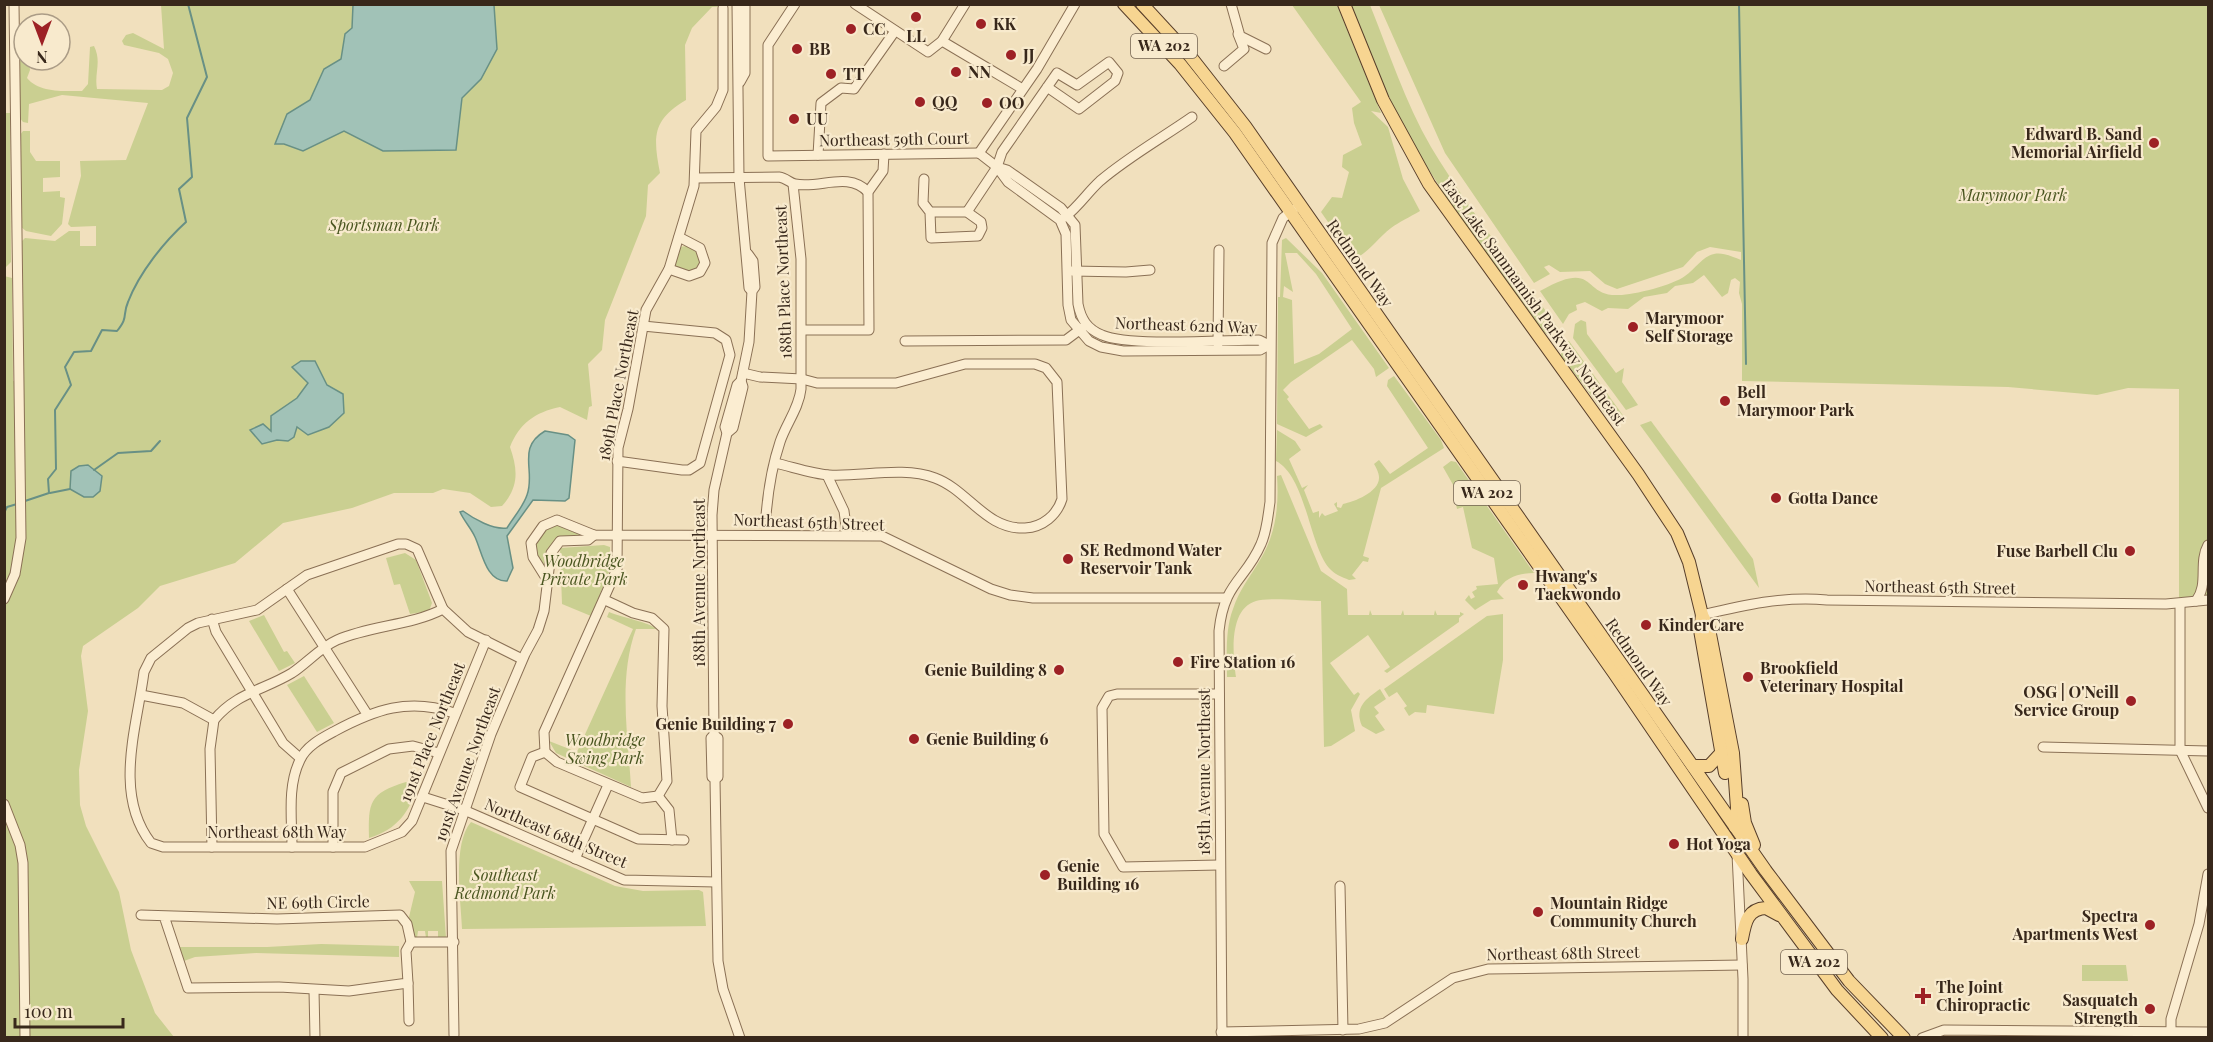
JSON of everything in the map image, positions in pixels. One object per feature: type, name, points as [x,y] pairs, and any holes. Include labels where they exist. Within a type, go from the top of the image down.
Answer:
[{"type":"main road","name":"WA 202","points":[[1124,4],[1180,64],[1294,209]]},
{"type":"main road","name":"WA 202","points":[[1142,4],[1245,126],[1294,209]]},
{"type":"main road","name":"East Lake Sammamish Parkway Northeast","points":[[1344,4],[1383,100],[1429,184],[1638,474],[1677,533],[1696,585],[1702,615],[1700,630],[1727,752],[1737,852]]},
{"type":"main road","name":"Redmond Way","points":[[1294,209],[1784,919],[1837,990],[1882,1038]]},
{"type":"main road","name":"Redmond Way","points":[[1294,209],[1693,766],[1759,862],[1849,981],[1904,1038]]},
{"type":"main road","points":[[1614,673],[1628,682],[1639,698],[1652,709]]},
{"type":"main road","points":[[1693,766],[1709,766],[1727,752],[1745,823],[1759,854],[1759,862]]},
{"type":"main road","points":[[1742,939],[1747,918],[1755,910],[1771,909],[1784,919]]},
{"type":"street","points":[[4,599],[20,558],[21,525],[9,50],[14,4]]},
{"type":"street","name":"188th Avenue Northeast","points":[[737,4],[740,82],[739,178],[748,254],[749,288],[752,291],[750,332],[742,377],[737,385],[726,427],[727,433],[714,490],[712,534],[714,735],[711,738],[711,759],[712,777],[715,779],[718,961],[723,989],[740,1038]]},
{"type":"street","name":"188th Avenue Northeast","points":[[740,82],[745,73],[745,4]]},
{"type":"street","name":"Northeast 59th Court","points":[[795,4],[768,45],[768,156],[979,153],[1037,69],[1075,4]]},
{"type":"street","points":[[855,4],[928,52],[942,41],[965,4]]},
{"type":"street","points":[[1224,66],[1244,49],[1237,31],[1232,4]]},
{"type":"street","name":"189th Place Northeast","points":[[545,752],[544,732],[617,569],[616,461],[649,303],[669,269],[695,178],[696,130],[716,107],[723,90],[723,8]]},
{"type":"street","points":[[818,155],[821,103],[841,88],[854,89],[895,31]]},
{"type":"street","points":[[1237,31],[1253,45],[1266,49]]},
{"type":"street","points":[[942,41],[1022,88]]},
{"type":"street","points":[[967,212],[997,167],[1002,152],[1047,87],[1057,73],[1077,85],[1109,62],[1118,73],[1115,81],[1079,108],[1047,87]]},
{"type":"street","points":[[1064,217],[1117,167],[1192,117]]},
{"type":"street","points":[[905,341],[1066,340],[1083,328],[1071,320],[1068,305],[1072,271],[1064,217],[1007,170],[997,167],[979,153]]},
{"type":"street","points":[[802,330],[869,330],[868,192],[883,171],[884,154]]},
{"type":"street","points":[[695,178],[785,177],[794,184],[850,181],[862,186],[868,192]]},
{"type":"street","points":[[924,179],[923,203],[930,212],[931,238],[978,236],[982,228],[981,222],[967,212],[930,212]]},
{"type":"street","name":"188th Place Northeast","points":[[766,516],[768,490],[780,441],[800,397],[802,379],[801,259],[794,184]]},
{"type":"street","name":"185th Avenue Northeast","points":[[1221,1035],[1219,631],[1225,598],[1262,543],[1267,523],[1270,502],[1269,345],[1272,243],[1275,230],[1294,209]]},
{"type":"street","points":[[669,269],[689,276],[700,273],[705,263],[700,248],[679,237]]},
{"type":"street","points":[[1218,345],[1219,250]]},
{"type":"street","points":[[4,270],[16,271]]},
{"type":"street","points":[[1072,271],[1126,273],[1150,270]]},
{"type":"street","points":[[616,461],[682,470],[695,467],[702,458],[730,355],[726,340],[715,333],[643,326]]},
{"type":"street","name":"Northeast 62nd Way","points":[[1083,328],[1089,341],[1112,350],[1218,345],[1260,350],[1269,345]]},
{"type":"street","points":[[742,377],[802,379],[817,383],[896,383],[965,364],[1035,364],[1046,368],[1057,382],[1060,394],[1062,499],[1053,516],[1026,528],[999,523],[948,484],[922,474],[827,475],[775,463]]},
{"type":"street","points":[[827,475],[844,511],[847,534]]},
{"type":"street","points":[[548,581],[532,553],[533,538],[539,529],[549,523],[562,521],[594,535]]},
{"type":"street","name":"Northeast 65th Street","points":[[548,581],[551,553],[555,545],[560,541],[588,540],[594,535],[847,534],[891,539],[981,584],[1010,594],[1033,598],[1225,598]]},
{"type":"street","points":[[214,720],[183,703],[141,695],[144,672],[151,658],[188,628],[257,610],[308,575],[398,544],[413,546],[420,554],[443,609],[459,627],[522,658]]},
{"type":"street","points":[[2196,602],[2203,588],[2204,553],[2208,545]]},
{"type":"street","name":"191st Avenue Northeast","points":[[455,1037],[450,861],[455,834],[522,658],[538,630],[544,611],[548,581]]},
{"type":"street","points":[[287,589],[367,714]]},
{"type":"street","name":"Northeast 65th Street","points":[[1702,615],[1770,600],[1796,597],[1839,600],[2180,604],[2208,600]]},
{"type":"street","points":[[605,600],[633,614],[652,618],[664,628],[662,706],[667,782],[658,796]]},
{"type":"street","points":[[2180,604],[2180,750],[2208,808]]},
{"type":"street","points":[[212,847],[210,748],[214,720],[229,703],[291,673],[335,641],[383,625],[424,619],[443,609]]},
{"type":"street","points":[[212,620],[216,632],[283,743],[300,758]]},
{"type":"street","name":"191st Place Northeast","points":[[402,832],[412,821],[423,797],[454,713],[486,640]]},
{"type":"street","points":[[1219,694],[1109,696],[1102,708],[1105,782],[1104,834],[1123,867],[1219,865]]},
{"type":"street","name":"Northeast 68th Way","points":[[141,695],[129,791],[151,843],[163,847],[365,847],[402,832]]},
{"type":"street","points":[[292,847],[292,785],[300,758],[315,742],[367,714],[412,706],[432,707],[454,713]]},
{"type":"street","points":[[333,847],[333,792],[336,781],[348,769],[390,750],[413,746],[439,753]]},
{"type":"street","points":[[2043,747],[2208,751]]},
{"type":"street","points":[[658,796],[642,798],[608,785],[557,762],[545,752],[532,757],[520,787],[638,839],[684,840]]},
{"type":"street","points":[[574,859],[608,785]]},
{"type":"street","points":[[658,796],[669,810],[672,840]]},
{"type":"street","name":"Northeast 68th Street","points":[[423,797],[464,810],[574,859],[633,882],[716,882]]},
{"type":"street","points":[[4,804],[20,845],[23,863],[26,1038]]},
{"type":"street","points":[[1737,852],[1742,939],[1743,1038]]},
{"type":"street","points":[[2171,1031],[2171,1019],[2199,924],[2208,874]]},
{"type":"street","points":[[1340,886],[1343,1030]]},
{"type":"street","name":"NE 69th Circle","points":[[141,915],[277,919],[400,915],[405,919],[411,942],[406,951],[409,1021]]},
{"type":"street","points":[[164,916],[188,988],[279,987],[349,991],[408,983]]},
{"type":"street","points":[[411,942],[454,942]]},
{"type":"street","name":"Northeast 68th Street","points":[[1221,1035],[1359,1029],[1385,1023],[1443,984],[1470,971],[1742,964]]},
{"type":"street","points":[[314,990],[315,1038]]},
{"type":"street","points":[[1922,1038],[1944,1030],[2208,1032]]},
{"type":"green space","name":"Sportsman Park","points":[[161,5],[730,6],[712,7],[692,28],[685,45],[686,100],[667,115],[658,131],[656,149],[660,173],[648,185],[646,216],[605,320],[602,350],[588,364],[592,406],[589,407],[587,420],[560,407],[543,412],[523,426],[510,447],[515,463],[515,478],[512,492],[502,506],[491,507],[470,493],[443,489],[433,493],[394,493],[352,508],[283,523],[235,563],[160,586],[138,608],[83,646],[81,656],[88,711],[79,770],[80,805],[86,826],[119,892],[131,950],[155,1013],[174,1037],[5,1037],[4,276],[12,278],[13,381],[23,380],[22,241],[25,238],[55,241],[69,231],[80,231],[80,246],[96,246],[96,226],[71,227],[68,224],[81,176],[80,161],[126,160],[148,103],[62,95],[29,104],[28,123],[23,122],[19,117],[20,72],[29,72],[27,78],[45,89],[82,91],[88,84],[90,47],[94,46],[98,62],[97,89],[162,90],[169,86],[173,73],[168,59],[159,53],[124,45],[122,41],[126,35],[133,33],[164,49]]},
{"type":"green space","points":[[1292,5],[1337,5],[1381,113],[1371,111],[1388,127],[1403,179],[1420,211],[1391,228],[1354,259],[1321,212],[1332,197],[1342,198],[1349,172],[1342,167],[1343,155],[1362,145],[1354,123],[1352,108],[1361,102]]},
{"type":"green space","points":[[1350,5],[1370,5],[1405,95],[1431,147],[1461,194],[1559,329],[1549,336],[1486,253],[1448,199],[1413,143],[1390,100]]},
{"type":"green space","name":"Marymoor Park","points":[[1379,5],[2208,5],[2208,602],[2179,602],[2179,389],[2128,388],[2097,395],[2008,387],[1742,381],[1742,304],[1739,293],[1740,282],[1735,278],[1731,280],[1728,293],[1722,297],[1704,275],[1693,283],[1675,286],[1667,293],[1644,297],[1628,309],[1608,308],[1602,311],[1585,302],[1576,305],[1577,310],[1569,314],[1563,324],[1540,291],[1558,282],[1580,278],[1607,294],[1634,293],[1663,286],[1679,279],[1710,255],[1728,255],[1741,260],[1741,252],[1710,247],[1697,252],[1683,267],[1617,289],[1605,284],[1590,271],[1560,272],[1549,265],[1544,267],[1550,274],[1534,283],[1445,153]]},
{"type":"green space","points":[[4,113],[10,113],[11,262],[6,267]]},
{"type":"green space","points":[[23,131],[30,131],[30,152],[36,161],[60,161],[60,177],[43,178],[43,192],[60,191],[60,197],[65,198],[62,224],[51,236],[26,231],[21,227],[20,135]]},
{"type":"green space","points":[[1286,238],[1322,273],[1389,368],[1376,377],[1374,369],[1352,340],[1291,382],[1283,390],[1289,397],[1287,399],[1309,429],[1320,424],[1323,427],[1306,437],[1277,424],[1278,297],[1280,297],[1282,240]],"holes":[[[1285,253],[1297,253],[1316,274],[1352,329],[1319,354],[1294,364],[1292,300],[1283,297],[1284,286],[1293,292]]]},
{"type":"green space","points":[[686,246],[699,253],[701,263],[692,272],[674,267],[680,247]]},
{"type":"green space","points":[[1581,320],[1586,322],[1587,334],[1616,373],[1624,368],[1622,382],[1638,405],[1626,410],[1573,338],[1575,324]]},
{"type":"green space","points":[[1569,341],[1625,419],[1617,422],[1610,420],[1561,356],[1561,348]]},
{"type":"green space","points":[[1394,376],[1441,440],[1444,448],[1381,488],[1363,556],[1369,558],[1368,562],[1363,561],[1352,575],[1356,579],[1349,580],[1331,570],[1322,557],[1294,481],[1286,469],[1276,461],[1277,430],[1295,441],[1301,450],[1289,459],[1302,488],[1308,485],[1304,490],[1313,513],[1319,511],[1319,518],[1322,513],[1325,516],[1338,511],[1334,504],[1337,502],[1337,507],[1341,508],[1343,504],[1371,492],[1378,482],[1378,472],[1374,464],[1379,460],[1390,474],[1428,448],[1387,386],[1388,380]]},
{"type":"green space","points":[[1651,421],[1753,559],[1759,588],[1640,425]]},
{"type":"green space","points":[[1451,461],[1456,462],[1534,573],[1517,575],[1508,579],[1497,592],[1504,599],[1491,600],[1475,610],[1465,600],[1469,595],[1471,599],[1475,597],[1472,592],[1477,589],[1476,586],[1498,584],[1494,558],[1472,548],[1463,507],[1457,509],[1455,499],[1460,497],[1443,467]]},
{"type":"green space","points":[[1281,475],[1321,571],[1347,589],[1348,615],[1369,615],[1370,610],[1372,615],[1401,615],[1403,610],[1404,615],[1434,615],[1435,610],[1437,615],[1460,615],[1460,612],[1464,614],[1459,618],[1459,622],[1387,673],[1384,671],[1390,667],[1368,635],[1330,663],[1354,695],[1358,692],[1360,694],[1351,710],[1355,731],[1331,746],[1324,747],[1321,601],[1269,599],[1256,601],[1247,606],[1241,613],[1234,634],[1236,677],[1227,677],[1230,617],[1238,596],[1270,540],[1277,509],[1277,476]]},
{"type":"green space","points":[[559,523],[591,536],[562,538],[547,572],[537,555],[535,543],[542,533]]},
{"type":"green space","name":"Woodbridge Private Park","points":[[604,545],[610,547],[610,570],[591,616],[562,604],[560,548]]},
{"type":"green space","points":[[405,553],[416,560],[432,603],[429,611],[410,614],[400,584],[394,585],[386,558]]},
{"type":"green space","name":"Woodbridge Swing Park","points":[[609,612],[657,629],[636,629],[630,648],[626,707],[631,787],[556,753],[549,741],[577,752],[633,629],[607,617]]},
{"type":"green space","points":[[1503,614],[1503,660],[1494,714],[1427,705],[1426,713],[1415,712],[1409,716],[1404,708],[1407,706],[1397,692],[1389,697],[1384,689],[1487,616]]},
{"type":"green space","points":[[264,615],[284,652],[287,651],[295,663],[279,671],[249,621]]},
{"type":"green space","points":[[304,676],[334,723],[317,732],[287,685]]},
{"type":"green space","points":[[1380,689],[1386,699],[1374,707],[1379,713],[1375,716],[1385,730],[1376,734],[1362,726],[1359,714],[1366,700]]},
{"type":"green space","points":[[406,782],[419,784],[406,811],[388,830],[369,838],[369,816],[373,801],[384,790]]},
{"type":"green space","name":"Southeast Redmond Park","points":[[471,822],[615,886],[643,891],[699,890],[703,892],[706,926],[462,929],[459,889],[461,844]]},
{"type":"green space","points":[[409,881],[442,881],[446,938],[438,938],[438,931],[428,931],[428,938],[426,938],[425,931],[418,931],[417,938],[414,937],[409,917],[415,892]]},
{"type":"green space","points":[[321,944],[399,946],[399,957],[256,953],[195,957],[184,961],[178,947],[267,947]]},
{"type":"green space","points":[[2082,965],[2126,965],[2128,981],[2082,981]]},
{"type":"water","points":[[353,5],[494,5],[497,49],[481,79],[462,98],[456,150],[383,151],[344,131],[303,151],[284,144],[275,144],[287,114],[310,100],[324,69],[341,59],[345,34],[352,28]]},
{"type":"water","points":[[301,361],[315,361],[327,385],[343,394],[344,413],[329,427],[308,435],[297,427],[294,437],[288,441],[277,440],[262,444],[250,430],[263,424],[271,431],[271,416],[297,398],[308,383],[292,367]]},
{"type":"water","points":[[545,431],[568,435],[575,440],[569,498],[565,501],[533,500],[507,536],[513,568],[507,581],[500,580],[489,571],[473,534],[460,512],[463,511],[490,526],[507,528],[527,495],[531,445]]},
{"type":"water","points":[[88,465],[102,476],[100,491],[93,497],[84,497],[70,489],[71,471],[79,466]]},
{"type":"waterway","points":[[25,501],[49,493],[48,479],[56,469],[55,410],[71,385],[65,367],[74,352],[91,351],[102,330],[117,331],[123,322],[133,291],[145,269],[186,222],[179,189],[192,177],[187,118],[207,77],[188,4]]},
{"type":"waterway","points":[[1739,4],[1746,364]]},
{"type":"waterway","points":[[94,470],[118,453],[151,451],[160,441]]},
{"type":"waterway","points":[[50,493],[70,489]]},
{"type":"waterway","points":[[4,513],[7,507],[17,504]]},
{"type":"waterway","points":[[4,1032],[5,1038]]},
{"type":"place","name":"LL","points":[[916,17]]},
{"type":"place","name":"KK","points":[[981,24]]},
{"type":"place","name":"CC","points":[[851,29]]},
{"type":"place","name":"BB","points":[[797,49]]},
{"type":"place","name":"JJ","points":[[1011,55]]},
{"type":"place","name":"NN","points":[[956,72]]},
{"type":"place","name":"TT","points":[[831,74]]},
{"type":"place","name":"QQ","points":[[920,102]]},
{"type":"place","name":"OO","points":[[987,103]]},
{"type":"place","name":"UU","points":[[794,119]]},
{"type":"place","name":"Edward B. Sand Memorial Airfield","points":[[2154,143]]},
{"type":"place","name":"Marymoor Self Storage","points":[[1633,327]]},
{"type":"place","name":"Bell Marymoor Park","points":[[1725,401]]},
{"type":"place","name":"Gotta Dance","points":[[1776,498]]},
{"type":"place","name":"Fuse Barbell Clu","points":[[2130,551]]},
{"type":"place","name":"SE Redmond Water Reservoir Tank","points":[[1068,559]]},
{"type":"place","name":"Hwang's Taekwondo","points":[[1523,585]]},
{"type":"place","name":"KinderCare","points":[[1646,625]]},
{"type":"place","name":"Fire Station 16","points":[[1178,662]]},
{"type":"place","name":"Genie Building 8","points":[[1059,670]]},
{"type":"place","name":"Brookfield Veterinary Hospital","points":[[1748,677]]},
{"type":"place","name":"OSG | O'Neill Service Group","points":[[2131,701]]},
{"type":"place","name":"Genie Building 7","points":[[788,724]]},
{"type":"place","name":"Genie Building 6","points":[[914,739]]},
{"type":"place","name":"Hot Yoga","points":[[1674,844]]},
{"type":"place","name":"Genie Building 16","points":[[1045,875]]},
{"type":"place","name":"Mountain Ridge Community Church","points":[[1538,912]]},
{"type":"place","name":"Spectra Apartments West","points":[[2150,925]]},
{"type":"place","name":"The Joint Chiropractic","points":[[1923,996]]},
{"type":"place","name":"Sasquatch Strength","points":[[2150,1009]]}]
